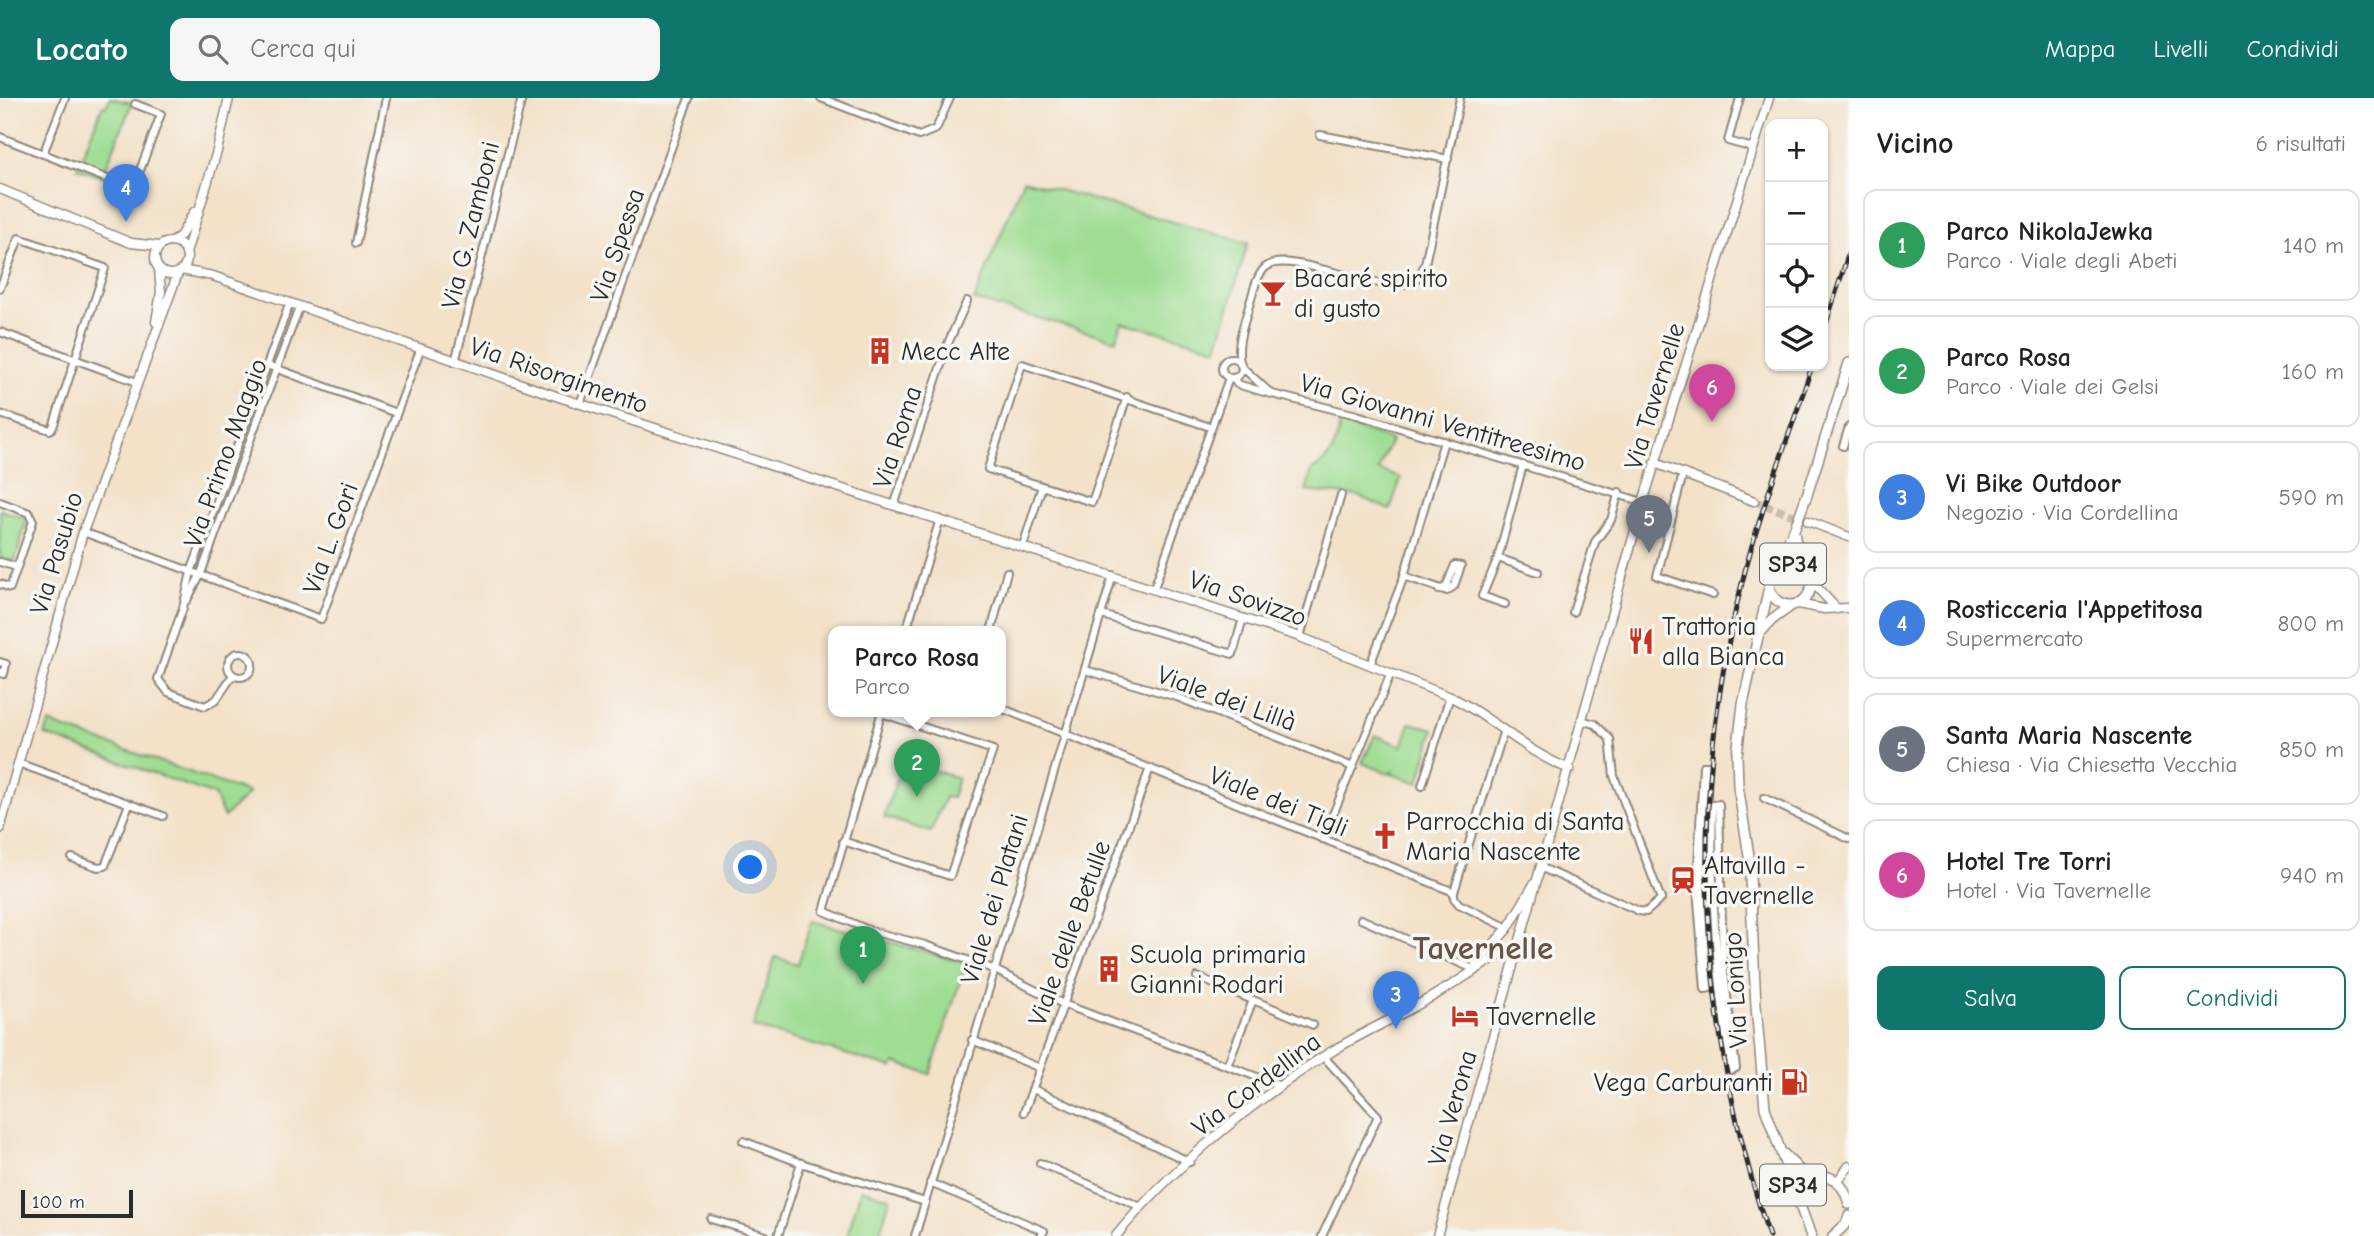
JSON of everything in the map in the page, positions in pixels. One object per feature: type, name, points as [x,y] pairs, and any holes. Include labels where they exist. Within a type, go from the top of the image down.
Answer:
[{"type":"main road","name":"SP34","points":[[1796,604],[1777,601],[1769,587],[1807,495],[1849,363]]},
{"type":"main road","name":"SP34","points":[[1759,635],[1772,620],[1810,592],[1811,581],[1800,565],[1794,530]]},
{"type":"main road","name":"SP34","points":[[1773,573],[1784,564],[1800,565]]},
{"type":"main road","name":"Via Lonigo","points":[[1769,587],[1743,704],[1737,755],[1749,856],[1757,1019],[1765,1108],[1772,1134],[1811,1236]]},
{"type":"main road","name":"Via Lonigo","points":[[1772,1134],[1792,1165],[1807,1178]]},
{"type":"main road","name":"SP34","points":[[1793,1185],[1807,1178],[1822,1176],[1837,1182],[1845,1191],[1849,1204]]},
{"type":"main road","name":"SP34","points":[[1833,1236],[1846,1224],[1849,1216]]},
{"type":"street","points":[[43,154],[65,98]]},
{"type":"street","points":[[179,272],[217,151],[229,98]]},
{"type":"street","points":[[356,243],[384,98]]},
{"type":"street","name":"Via G. Zamboni","points":[[455,362],[522,98]]},
{"type":"street","name":"Via Spessa","points":[[580,404],[689,98]]},
{"type":"street","points":[[821,98],[919,136],[936,129],[950,98]]},
{"type":"street","points":[[1154,588],[1228,377],[1223,364],[1239,342],[1258,277],[1271,264],[1289,263],[1393,284],[1412,282],[1425,264],[1460,98]]},
{"type":"street","points":[[1740,98],[1728,141],[1753,148]]},
{"type":"street","name":"Via Tavernelle","points":[[1518,950],[1643,502],[1769,98]]},
{"type":"street","points":[[0,137],[133,189],[161,114],[135,104]]},
{"type":"street","points":[[1320,135],[1448,159]]},
{"type":"street","points":[[0,189],[131,243],[159,246],[173,242],[188,224],[203,194]]},
{"type":"street","points":[[0,288],[19,238],[105,268],[50,430],[0,414]]},
{"type":"street","points":[[173,242],[213,276]]},
{"type":"street","points":[[131,243],[168,274],[179,272],[213,276]]},
{"type":"street","points":[[157,266],[159,246]]},
{"type":"street","name":"Via Pasubio","points":[[155,334],[161,292],[157,266]]},
{"type":"street","name":"Via Pasubio","points":[[0,830],[83,532],[179,272]]},
{"type":"street","name":"Via Risorgimento","points":[[213,276],[455,362],[894,506]]},
{"type":"street","name":"Via Roma","points":[[894,506],[949,341],[967,301]]},
{"type":"street","name":"Via Primo Maggio","points":[[233,675],[216,700],[205,706],[162,688],[158,679],[183,608],[191,572],[289,304]]},
{"type":"street","name":"Via Primo Maggio","points":[[183,608],[200,576],[299,308]]},
{"type":"street","points":[[0,332],[137,382]]},
{"type":"street","points":[[1228,377],[1240,373],[1239,342]]},
{"type":"street","name":"Via L. Gori","points":[[83,532],[321,619],[420,350]]},
{"type":"street","points":[[1228,360],[1240,365]]},
{"type":"street","points":[[1127,397],[1092,502],[988,469],[1022,364],[1127,397],[1210,427]]},
{"type":"street","points":[[267,365],[396,413]]},
{"type":"street","name":"Via Giovanni Ventitreesimo","points":[[1240,365],[1271,393]]},
{"type":"street","name":"Via Giovanni Ventitreesimo","points":[[1228,377],[1237,384],[1444,441],[1619,492],[1643,502]]},
{"type":"street","points":[[1843,446],[1849,427]]},
{"type":"street","points":[[1370,664],[1404,576],[1444,441]]},
{"type":"street","points":[[1655,463],[1754,502]]},
{"type":"street","points":[[1505,604],[1482,596],[1498,558],[1523,465]]},
{"type":"street","points":[[1684,474],[1657,576],[1713,595]]},
{"type":"street","points":[[1023,546],[1042,486]]},
{"type":"street","points":[[222,488],[231,492]]},
{"type":"street","points":[[1573,612],[1595,542],[1611,520],[1619,492]]},
{"type":"street","points":[[1300,637],[1341,495]]},
{"type":"street","points":[[0,502],[33,517],[10,588],[0,584]]},
{"type":"street","name":"Via Sovizzo","points":[[894,506],[1154,588],[1300,637],[1370,664],[1478,710],[1546,760],[1570,769]]},
{"type":"street","points":[[908,626],[940,519]]},
{"type":"street","points":[[1808,522],[1849,537]]},
{"type":"street","points":[[1498,558],[1538,572]]},
{"type":"street","points":[[0,562],[17,567]]},
{"type":"street","points":[[992,626],[1007,572]]},
{"type":"street","name":"Viale dei Platani","points":[[915,1236],[1113,575]]},
{"type":"street","points":[[1404,576],[1439,590]]},
{"type":"street","points":[[1811,581],[1837,609]]},
{"type":"street","points":[[1796,604],[1849,608]]},
{"type":"street","points":[[1102,615],[1233,654],[1243,618]]},
{"type":"street","points":[[0,662],[6,664],[4,674],[0,672]]},
{"type":"street","name":"Viale dei Lillà","points":[[1085,670],[1177,698],[1353,767]]},
{"type":"street","points":[[1323,839],[1391,673]]},
{"type":"street","points":[[1422,786],[1450,696]]},
{"type":"street","name":"Viale dei Tigli","points":[[1006,710],[1454,892],[1454,898],[1459,904],[1508,928]]},
{"type":"street","points":[[880,717],[824,911],[871,932],[925,945],[993,969],[1063,1004],[1281,1086]]},
{"type":"street","points":[[843,841],[950,876],[993,750],[897,717]]},
{"type":"street","points":[[1541,870],[1639,911],[1646,912],[1661,898],[1614,776],[1610,739],[1595,724],[1584,720]]},
{"type":"street","points":[[1454,892],[1504,730]]},
{"type":"street","points":[[18,763],[163,816]]},
{"type":"street","points":[[1703,765],[1708,765],[1703,886],[1710,985],[1705,989],[1697,888],[1703,765]]},
{"type":"street","name":"Viale delle Betulle","points":[[1024,1112],[1150,768]]},
{"type":"street","points":[[1764,798],[1849,839]]},
{"type":"street","points":[[72,858],[98,867],[105,866],[129,804]]},
{"type":"street","points":[[1719,804],[1723,964],[1736,1068],[1731,1070],[1715,948],[1713,805],[1719,804]]},
{"type":"street","name":"Via Cordellina","points":[[1441,992],[1486,956],[1508,928],[1541,870]]},
{"type":"street","points":[[1361,919],[1471,968]]},
{"type":"street","name":"Via Cordellina","points":[[1116,1236],[1141,1207],[1236,1119],[1281,1086],[1324,1057],[1441,992],[1504,951],[1518,950]]},
{"type":"street","name":"Via Verona","points":[[1437,1236],[1518,950]]},
{"type":"street","points":[[1197,977],[1313,1026]]},
{"type":"street","points":[[1227,1066],[1253,1000]]},
{"type":"street","points":[[972,1040],[1040,1068]]},
{"type":"street","points":[[1322,1236],[1378,1116],[1324,1057]]},
{"type":"street","points":[[1033,1089],[1190,1161]]},
{"type":"street","points":[[743,1141],[801,1163],[925,1202]]},
{"type":"street","points":[[778,1236],[801,1163]]},
{"type":"street","points":[[1040,1163],[1141,1207]]},
{"type":"street","points":[[1837,1182],[1849,1166]]},
{"type":"street","points":[[930,1183],[1044,1231],[1041,1236]]},
{"type":"street","points":[[711,1219],[766,1236]]},
{"type":"green space","points":[[110,98],[132,103],[102,177],[77,168],[103,105],[106,107]]},
{"type":"green space","points":[[1023,180],[1248,243],[1217,348],[1122,322],[1116,340],[974,300]]},
{"type":"green space","points":[[1340,423],[1391,440],[1378,470],[1401,478],[1390,510],[1358,496],[1306,491],[1312,470],[1332,451]]},
{"type":"green space","points":[[0,510],[27,519],[15,561],[0,558]]},
{"type":"green space","points":[[49,723],[249,793],[224,817],[214,795],[45,735]]},
{"type":"green space","points":[[1410,723],[1434,729],[1419,783],[1392,774],[1393,770],[1391,774],[1362,763],[1375,735],[1402,746]]},
{"type":"green space","points":[[903,761],[958,778],[952,798],[945,797],[931,832],[884,817]]},
{"type":"green space","points":[[812,921],[966,963],[930,1074],[895,1063],[893,1068],[753,1027],[775,957],[798,964]]},
{"type":"green space","points":[[861,1189],[890,1198],[879,1236],[847,1236]]},
{"type":"tunnel","points":[[1754,501],[1808,521]]},
{"type":"railway","points":[[1828,317],[1849,252]]},
{"type":"railway","points":[[1769,1236],[1745,1155],[1727,1074],[1714,993],[1708,912],[1707,830],[1713,749],[1724,666],[1742,583],[1766,501],[1810,371]]},
{"type":"place","name":"Rosticceria l'Appetitosa","points":[[126,222]]},
{"type":"place","name":"Bacaré spirito di gusto","points":[[1273,293]]},
{"type":"place","name":"Mecc Alte","points":[[880,351]]},
{"type":"place","name":"Hotel Tre Torri","points":[[1712,422]]},
{"type":"place","name":"Santa Maria Nascente","points":[[1649,553]]},
{"type":"place","name":"Trattoria alla Bianca","points":[[1641,641]]},
{"type":"place","name":"Parco Rosa","points":[[917,797]]},
{"type":"place","name":"Parrocchia di Santa Maria Nascente","points":[[1385,836]]},
{"type":"place","name":"Altavilla - Tavernelle","points":[[1683,880]]},
{"type":"place","name":"Scuola primaria Gianni Rodari","points":[[1109,969]]},
{"type":"place","name":"Parco NikolaJewka","points":[[863,984]]},
{"type":"place","name":"Tavernelle","points":[[1465,1016]]},
{"type":"place","name":"Vi Bike Outdoor","points":[[1396,1029]]},
{"type":"place","name":"Vega Carburanti","points":[[1794,1082]]},
{"type":"district","name":"Tavernelle","points":[[1483,947]]}]
